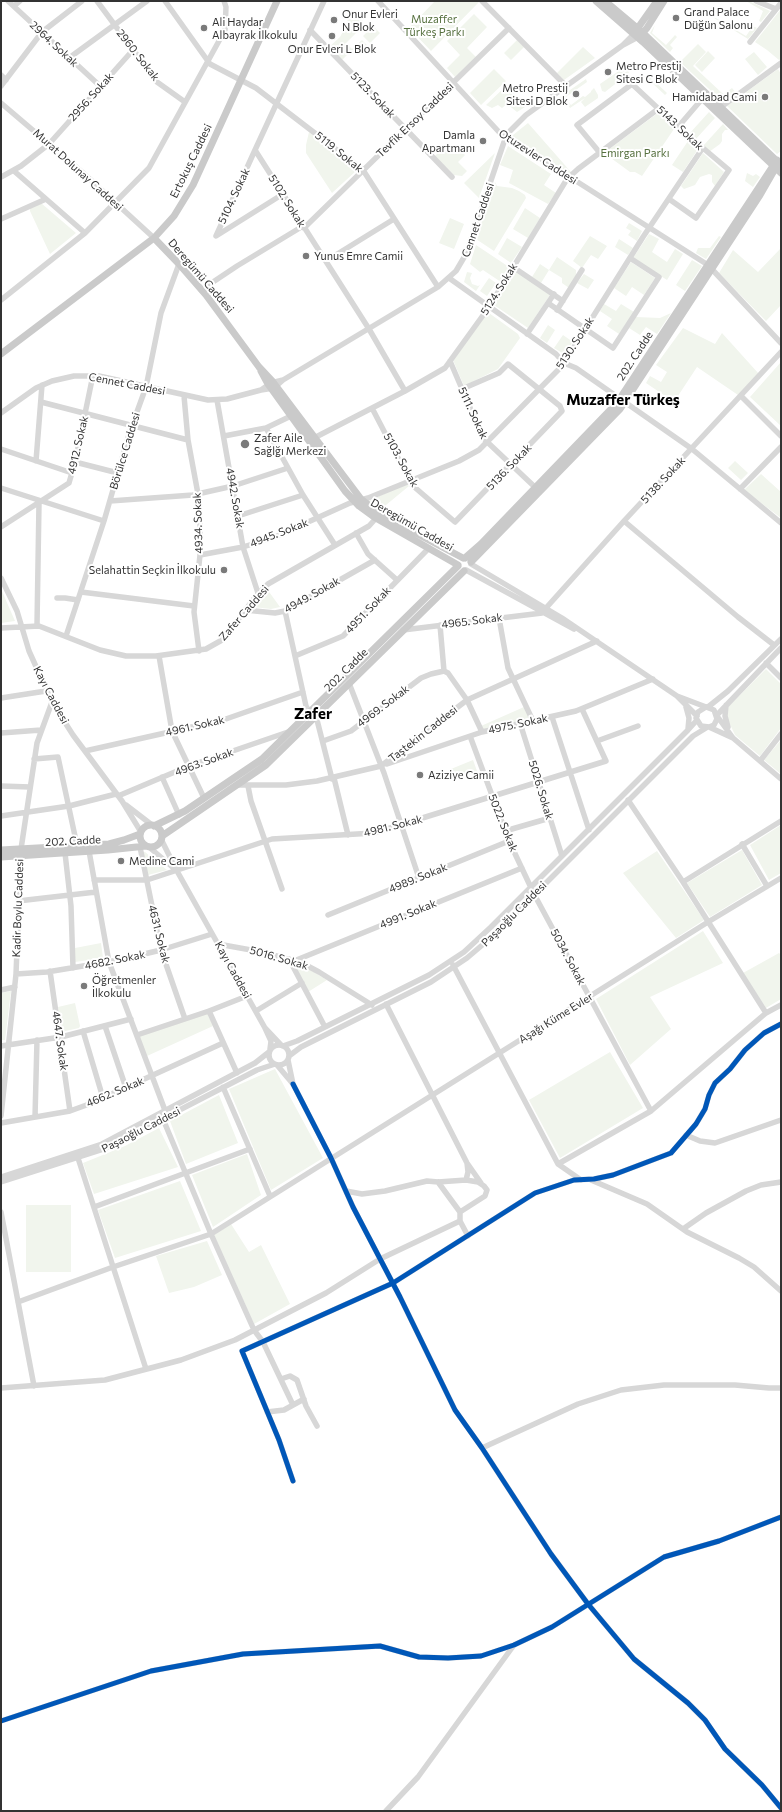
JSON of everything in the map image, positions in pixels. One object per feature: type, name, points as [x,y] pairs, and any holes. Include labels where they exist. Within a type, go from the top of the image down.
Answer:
[{"type":"main road","name":"Ertokuş Caddesi","points":[[1,354],[154,238],[174,216],[189,194],[277,1]]},
{"type":"main road","points":[[596,1],[638,33],[721,107],[779,163]]},
{"type":"main road","points":[[605,1],[702,99],[779,163]]},
{"type":"main road","points":[[638,33],[657,1]]},
{"type":"main road","points":[[638,33],[664,1]]},
{"type":"main road","name":"202. Cadde","points":[[468,560],[481,544],[538,489],[622,401],[779,163]]},
{"type":"main road","name":"Deregümü Caddesi","points":[[154,238],[201,290],[260,367],[291,416],[358,501],[378,516],[462,568]]},
{"type":"main road","name":"Deregümü Caddesi","points":[[272,385],[314,438],[358,501]]},
{"type":"main road","name":"Deregümü Caddesi","points":[[378,516],[468,560]]},
{"type":"main road","points":[[468,560],[470,567],[462,568],[459,561],[468,560]]},
{"type":"main road","name":"202. Cadde","points":[[153,825],[179,815],[258,762],[290,731],[313,716],[349,683],[403,630],[462,568]]},
{"type":"main road","name":"202. Cadde","points":[[161,837],[188,817],[237,786],[266,765],[313,716],[462,568]]},
{"type":"main road","points":[[153,825],[160,830],[161,837],[156,846],[145,846],[141,841],[140,833],[145,827],[153,825]]},
{"type":"main road","name":"202. Cadde","points":[[1,857],[20,852],[78,849],[118,842],[140,833]]},
{"type":"main road","name":"202. Cadde","points":[[1,850],[65,853],[78,849],[89,851],[145,846]]},
{"type":"street","name":"2964. Sokak","points":[[8,1],[100,86]]},
{"type":"street","points":[[14,6],[20,1]]},
{"type":"street","points":[[1,86],[42,32],[82,1]]},
{"type":"street","name":"2960. Sokak","points":[[97,1],[158,82],[185,102]]},
{"type":"street","points":[[69,58],[147,1]]},
{"type":"street","points":[[166,1],[207,62]]},
{"type":"street","points":[[255,150],[324,1]]},
{"type":"street","name":"Otuzevler Caddesi","points":[[378,1],[495,128],[506,138],[710,267],[781,343]]},
{"type":"street","points":[[482,1],[566,86]]},
{"type":"street","points":[[756,1],[776,9]]},
{"type":"street","points":[[1,300],[85,233],[149,168],[225,30],[226,3]]},
{"type":"street","points":[[750,42],[781,3]]},
{"type":"street","name":"Tevfik Ersoy Caddesi","points":[[201,290],[237,266],[304,227],[509,28]]},
{"type":"street","name":"5123. Sokak","points":[[310,30],[452,177]]},
{"type":"street","name":"Cennet Caddesi","points":[[1,413],[23,396],[42,385],[74,376],[93,375],[201,400],[217,400],[261,390],[283,380],[438,287],[449,278],[459,268],[464,260],[506,138],[519,121],[638,33]]},
{"type":"street","name":"2956. Sokak","points":[[1,177],[14,171],[49,144],[133,50]]},
{"type":"street","name":"5119. Sokak","points":[[207,62],[215,68],[242,79],[277,103],[363,170],[438,287]]},
{"type":"street","points":[[721,107],[781,63]]},
{"type":"street","points":[[1,75],[6,80]]},
{"type":"street","name":"5143. Sokak","points":[[600,153],[577,126],[632,84],[702,149],[729,170],[696,218],[669,199]]},
{"type":"street","points":[[678,127],[702,99]]},
{"type":"street","name":"Murat Dolunay Caddesi","points":[[1,103],[154,238]]},
{"type":"street","name":"5124. Sokak","points":[[314,438],[405,391],[443,369],[489,307],[568,178],[658,109]]},
{"type":"street","name":"5130. Sokak","points":[[358,501],[469,457],[487,443],[539,390],[565,360],[702,149]]},
{"type":"street","name":"5102. Sokak","points":[[255,150],[369,328],[405,391]]},
{"type":"street","name":"5104. Sokak","points":[[255,150],[216,236],[283,194]]},
{"type":"street","points":[[14,171],[85,233]]},
{"type":"street","points":[[1,219],[46,199]]},
{"type":"street","points":[[326,261],[394,219]]},
{"type":"street","points":[[548,303],[613,348],[659,277],[630,258]]},
{"type":"street","name":"Börülce Caddesi","points":[[66,636],[104,521],[131,426],[146,387],[161,313],[179,264]]},
{"type":"street","points":[[513,267],[563,301]]},
{"type":"street","points":[[557,310],[582,270]]},
{"type":"street","points":[[449,278],[692,449],[781,522]]},
{"type":"street","points":[[527,334],[554,294]]},
{"type":"street","name":"5138. Sokak","points":[[544,610],[624,520],[692,449],[781,352]]},
{"type":"street","name":"5111. Sokak","points":[[450,361],[487,443],[538,489]]},
{"type":"street","points":[[462,389],[499,373],[508,364],[539,390]]},
{"type":"street","name":"4912. Sokak","points":[[1,527],[66,486],[75,462],[93,375]]},
{"type":"street","points":[[36,461],[42,385]]},
{"type":"street","name":"5136. Sokak","points":[[455,522],[562,411],[560,406],[539,390]]},
{"type":"street","name":"4934. Sokak","points":[[184,396],[188,440],[198,494],[200,520],[200,555],[194,606],[194,618],[200,650]]},
{"type":"street","points":[[741,396],[781,436]]},
{"type":"street","name":"4942. Sokak","points":[[217,400],[243,547],[258,593]]},
{"type":"street","points":[[41,402],[188,440]]},
{"type":"street","name":"5103. Sokak","points":[[372,408],[410,481],[418,491],[455,522]]},
{"type":"street","points":[[224,436],[266,428],[291,416]]},
{"type":"street","points":[[266,428],[303,495],[335,545]]},
{"type":"street","points":[[740,489],[781,447]]},
{"type":"street","points":[[1,449],[72,473]]},
{"type":"street","points":[[75,462],[118,473]]},
{"type":"street","points":[[110,501],[198,494],[232,486],[288,468]]},
{"type":"street","points":[[1,488],[104,521]]},
{"type":"street","points":[[238,516],[303,495]]},
{"type":"street","name":"4945. Sokak","points":[[200,555],[243,547],[274,537],[358,501]]},
{"type":"street","points":[[37,625],[41,502]]},
{"type":"street","name":"Zafer Caddesi","points":[[1,628],[37,625],[100,650],[136,657],[159,656],[212,647],[222,640],[258,593],[270,583],[372,524],[378,516]]},
{"type":"street","points":[[624,520],[774,646]]},
{"type":"street","points":[[356,533],[368,554],[397,580]]},
{"type":"street","name":"4951. Sokak","points":[[295,656],[340,638],[429,548]]},
{"type":"street","name":"4949. Sokak","points":[[245,610],[274,614],[285,611],[376,560]]},
{"type":"street","name":"Deregümü Caddesi","points":[[468,560],[544,610]]},
{"type":"street","name":"Deregümü Caddesi","points":[[462,568],[544,610],[586,634],[677,696],[697,718]]},
{"type":"street","name":"Kayı Caddesi","points":[[1,580],[17,611],[29,651],[52,702],[122,801],[140,833]]},
{"type":"street","points":[[81,592],[194,606]]},
{"type":"street","points":[[57,598],[78,600]]},
{"type":"street","name":"4965. Sokak","points":[[403,630],[498,618],[544,610]]},
{"type":"street","points":[[285,611],[303,692],[323,741],[348,835]]},
{"type":"street","points":[[498,618],[507,666],[533,721]]},
{"type":"street","points":[[440,625],[444,671],[448,673],[467,700],[482,732]]},
{"type":"street","points":[[781,639],[728,692],[707,707],[700,709],[697,718],[701,726],[733,738],[781,779]]},
{"type":"street","name":"Taştekin Caddesi","points":[[237,786],[299,784],[333,778],[382,766],[467,700],[597,642]]},
{"type":"street","points":[[707,727],[716,722],[717,716],[726,703],[781,648]]},
{"type":"street","points":[[159,656],[172,731],[204,798]]},
{"type":"street","points":[[766,663],[781,678]]},
{"type":"street","name":"4969. Sokak","points":[[323,741],[348,733],[421,678],[444,671]]},
{"type":"street","name":"4975. Sokak","points":[[382,766],[482,732],[582,709],[653,679]]},
{"type":"street","points":[[349,683],[363,722],[382,766],[419,878]]},
{"type":"street","points":[[1,698],[46,691]]},
{"type":"street","name":"4961. Sokak","points":[[86,752],[235,716],[303,692]]},
{"type":"street","name":"Deregümü Caddesi","points":[[677,696],[707,707]]},
{"type":"street","name":"Kadir Boylu Caddesi","points":[[1,1116],[16,974],[20,852],[34,759],[41,730],[52,702]]},
{"type":"street","points":[[726,703],[725,716],[733,738]]},
{"type":"street","points":[[685,704],[689,718],[687,732]]},
{"type":"street","points":[[707,707],[714,710],[717,716],[730,731]]},
{"type":"street","points":[[582,709],[597,741],[638,726]]},
{"type":"street","points":[[552,717],[589,830]]},
{"type":"street","name":"Paşaoğlu Caddesi","points":[[282,1046],[294,1043],[451,962],[482,937],[687,732],[697,718]]},
{"type":"street","name":"5026. Sokak","points":[[520,723],[562,856]]},
{"type":"street","name":"Paşaoğlu Caddesi","points":[[288,1058],[301,1047],[431,982],[454,967],[486,942],[693,736],[707,727]]},
{"type":"street","points":[[1,733],[41,730]]},
{"type":"street","name":"4963. Sokak","points":[[1,816],[69,806],[117,795],[189,766],[290,731]]},
{"type":"street","points":[[760,761],[781,734]]},
{"type":"street","name":"5022. Sokak","points":[[470,736],[509,841],[531,888]]},
{"type":"street","name":"4981. Sokak","points":[[94,880],[147,880],[264,840],[287,837],[370,834],[606,761],[597,741]]},
{"type":"street","points":[[34,759],[58,757],[78,849]]},
{"type":"street","points":[[162,777],[179,815]]},
{"type":"street","points":[[1,786],[30,786]]},
{"type":"street","points":[[248,786],[251,801],[282,889]]},
{"type":"street","points":[[628,800],[683,882],[766,1013]]},
{"type":"street","name":"Kayı Caddesi","points":[[122,801],[153,825]]},
{"type":"street","points":[[505,831],[550,818]]},
{"type":"street","points":[[683,882],[781,821]]},
{"type":"street","name":"Kayı Caddesi","points":[[161,837],[177,871],[265,1028],[271,1041],[270,1051]]},
{"type":"street","name":"4989. Sokak","points":[[328,915],[509,841]]},
{"type":"street","points":[[742,844],[767,886]]},
{"type":"street","name":"Kayı Caddesi","points":[[145,846],[177,871]]},
{"type":"street","name":"4631. Sokak","points":[[145,846],[147,880],[161,950],[185,1019]]},
{"type":"street","points":[[89,851],[109,962],[152,1076],[165,1116],[211,1234],[254,1330],[263,1342],[293,1405]]},
{"type":"street","points":[[65,853],[70,895],[73,968]]},
{"type":"street","name":"4991. Sokak","points":[[292,960],[522,868]]},
{"type":"street","name":"Aşağı Küme Evler","points":[[18,1302],[113,1267],[211,1234],[708,922],[781,878]]},
{"type":"street","name":"5034. Sokak","points":[[531,888],[651,1111]]},
{"type":"street","points":[[18,901],[96,892]]},
{"type":"street","name":"4682. Sokak","points":[[16,974],[50,971],[109,962],[161,950],[212,934]]},
{"type":"street","name":"5016. Sokak","points":[[218,944],[262,952],[292,960],[319,972],[378,1008]]},
{"type":"street","points":[[292,960],[325,1027]]},
{"type":"street","points":[[451,962],[558,1164],[581,1180]]},
{"type":"street","name":"4647. Sokak","points":[[50,971],[70,1111]]},
{"type":"street","points":[[256,1011],[302,983]]},
{"type":"street","points":[[1,990],[15,987]]},
{"type":"street","points":[[137,1035],[209,1011],[247,996]]},
{"type":"street","points":[[386,1004],[467,1163],[487,1189],[486,1194],[460,1212]]},
{"type":"street","points":[[558,1164],[651,1111],[766,1013],[781,1005]]},
{"type":"street","points":[[209,1011],[237,1073]]},
{"type":"street","points":[[1,1046],[60,1037],[131,1019]]},
{"type":"street","points":[[294,1481],[242,1351],[393,1283],[535,1193],[568,1182],[613,1175],[671,1153],[705,1110],[709,1095],[715,1083],[730,1069],[745,1050],[764,1033],[781,1024]]},
{"type":"street","points":[[105,1026],[126,1088]]},
{"type":"street","name":"Kayı Caddesi","points":[[265,1028],[282,1046]]},
{"type":"street","points":[[83,1031],[103,1098]]},
{"type":"street","points":[[35,1118],[37,1040]]},
{"type":"street","name":"4662. Sokak","points":[[1,1123],[70,1111],[126,1088],[223,1042]]},
{"type":"street","points":[[293,1084],[288,1050],[282,1046],[275,1045],[270,1051],[269,1059],[293,1084],[455,1410],[482,1448],[551,1554],[588,1604],[634,1659],[688,1703],[705,1720],[726,1749],[762,1785],[781,1808]]},
{"type":"street","name":"Paşaoğlu Caddesi","points":[[1,1182],[104,1149],[165,1116],[259,1061],[270,1051]]},
{"type":"street","points":[[276,1065],[283,1064],[288,1058]]},
{"type":"street","name":"Paşaoğlu Caddesi","points":[[1,1176],[102,1144],[165,1116],[257,1070],[276,1065]]},
{"type":"street","points":[[224,1087],[270,1196]]},
{"type":"street","points":[[686,1135],[700,1141],[715,1144],[781,1120]]},
{"type":"street","points":[[94,1208],[250,1149]]},
{"type":"street","points":[[78,1158],[146,1369]]},
{"type":"street","points":[[466,1180],[468,1172],[467,1163]]},
{"type":"street","points":[[590,1179],[647,1204],[683,1230],[754,1267],[781,1291]]},
{"type":"street","points":[[346,1191],[362,1194],[385,1191],[422,1182],[466,1180],[481,1183]]},
{"type":"street","points":[[438,1182],[460,1212],[460,1221],[468,1236]]},
{"type":"street","points":[[683,1230],[706,1213],[746,1191],[761,1185],[781,1182]]},
{"type":"street","points":[[1,1212],[34,1386]]},
{"type":"street","points":[[1,1388],[105,1380],[208,1350],[235,1340],[326,1293],[380,1258],[460,1221]]},
{"type":"street","points":[[281,1379],[290,1376],[296,1379],[304,1399],[318,1426]]},
{"type":"street","points":[[482,1448],[578,1404],[621,1390],[664,1385],[735,1385],[781,1388]]},
{"type":"street","points":[[267,1412],[279,1412],[304,1399]]},
{"type":"street","points":[[1,1721],[81,1696],[150,1671],[243,1654],[380,1646],[419,1657],[448,1658],[481,1656],[514,1645],[552,1627],[664,1557],[719,1541],[781,1517]]},
{"type":"street","points":[[386,1811],[418,1777],[514,1645]]},
{"type":"green space","name":"Muzaffer Türkeş Parkı","points":[[435,1],[479,2],[431,51],[409,28]]},
{"type":"green space","points":[[746,1],[770,11],[761,22],[759,21],[763,11]]},
{"type":"green space","points":[[705,8],[710,12],[709,14],[746,36],[753,26],[757,28],[748,39],[714,18],[703,10]]},
{"type":"green space","points":[[781,9],[781,59],[779,60],[755,42]]},
{"type":"green space","points":[[357,10],[365,18],[355,28],[347,20]]},
{"type":"green space","points":[[474,14],[487,27],[467,48],[476,57],[455,77],[447,68],[460,55],[447,41]]},
{"type":"green space","points":[[347,24],[356,33],[346,43],[352,49],[362,40],[367,45],[358,55],[352,50],[342,60],[329,47],[340,37]]},
{"type":"green space","points":[[655,25],[652,33],[666,45],[675,35],[677,37],[670,45],[673,48],[670,52],[650,33]]},
{"type":"green space","points":[[373,26],[380,33],[370,43],[363,36]]},
{"type":"green space","points":[[517,40],[524,47],[511,60],[504,53]]},
{"type":"green space","points":[[698,44],[706,52],[693,66],[722,93],[724,94],[732,88],[736,93],[723,102],[680,62]]},
{"type":"green space","points":[[583,47],[595,58],[564,80],[557,73]]},
{"type":"green space","points":[[708,51],[715,58],[702,72],[695,65]]},
{"type":"green space","points":[[754,52],[767,67],[758,75],[745,59]]},
{"type":"green space","points":[[626,66],[629,72],[628,74],[605,92],[602,91],[600,84]]},
{"type":"green space","points":[[494,69],[506,81],[481,105],[470,93]]},
{"type":"green space","points":[[778,69],[781,74],[781,151],[777,154],[727,106]]},
{"type":"green space","points":[[648,75],[667,93],[665,95],[651,82],[648,84],[641,78]]},
{"type":"green space","points":[[586,79],[587,82],[563,99],[564,101],[561,103],[557,99]]},
{"type":"green space","points":[[507,85],[525,107],[517,112],[507,104],[502,108],[498,105],[492,108],[486,105]]},
{"type":"green space","points":[[594,88],[598,98],[585,107],[581,102],[585,98],[570,108],[567,104],[569,103],[571,105],[583,96],[585,97]]},
{"type":"green space","points":[[709,112],[715,118],[695,140],[689,134]]},
{"type":"green space","name":"Emirgan Parkı","points":[[658,113],[674,129],[642,176],[635,172],[630,172],[604,153]]},
{"type":"green space","points":[[528,123],[571,172],[569,174],[513,137],[513,135]]},
{"type":"green space","points":[[723,124],[728,130],[725,130],[722,134],[722,141],[720,144],[709,152],[703,146]]},
{"type":"green space","points":[[309,132],[356,171],[332,193],[306,153]]},
{"type":"green space","points":[[688,141],[696,147],[696,152],[683,172],[672,165]]},
{"type":"green space","points":[[447,143],[445,150],[447,152],[453,150],[456,146],[465,155],[458,162],[467,171],[462,176],[454,175],[435,156]]},
{"type":"green space","points":[[508,146],[551,174],[544,185],[556,193],[548,204],[509,183],[513,170],[500,165]]},
{"type":"green space","points":[[495,153],[479,198],[464,183]]},
{"type":"green space","points":[[703,153],[724,172],[715,186],[712,182],[712,175],[709,174],[700,177],[695,185],[684,189],[681,186]]},
{"type":"green space","points":[[747,173],[753,176],[756,174],[760,177],[753,187],[745,181]]},
{"type":"green space","points":[[495,182],[497,186],[512,188],[519,191],[525,195],[526,198],[494,251],[476,239]]},
{"type":"green space","points":[[41,203],[76,233],[50,254],[30,211],[30,208]]},
{"type":"green space","points":[[525,208],[540,218],[528,238],[513,229]]},
{"type":"green space","points":[[450,218],[464,224],[454,249],[439,243]]},
{"type":"green space","points":[[629,223],[642,231],[637,241],[628,235],[631,231],[626,228]]},
{"type":"green space","points":[[649,234],[659,239],[652,252],[667,262],[675,249],[683,254],[667,280],[633,258]]},
{"type":"green space","points":[[590,236],[607,246],[598,259],[591,255],[582,268],[573,261]]},
{"type":"green space","points":[[719,236],[721,237],[706,259],[696,253],[698,248],[710,248]]},
{"type":"green space","points":[[507,238],[522,247],[511,263],[498,254]]},
{"type":"green space","points":[[619,239],[633,248],[628,255],[615,247]]},
{"type":"green space","points":[[476,245],[509,267],[501,282],[483,270],[480,272],[470,264]]},
{"type":"green space","points":[[781,248],[781,305],[766,321],[719,273],[733,250],[758,272]]},
{"type":"green space","points":[[557,257],[576,270],[576,275],[569,288],[562,283],[562,278],[549,270]]},
{"type":"green space","points":[[692,260],[702,266],[685,291],[676,285]]},
{"type":"green space","points":[[631,262],[655,278],[644,295],[632,287],[626,296],[614,288]]},
{"type":"green space","points":[[540,264],[549,270],[541,283],[532,277]]},
{"type":"green space","points":[[514,270],[550,295],[528,328],[494,305]]},
{"type":"green space","points":[[467,272],[472,273],[470,278],[472,284],[478,286],[480,285],[476,291],[464,282]]},
{"type":"green space","points":[[584,274],[594,280],[588,289],[577,283]]},
{"type":"green space","points":[[489,278],[496,283],[487,296],[480,291]]},
{"type":"green space","points":[[604,304],[616,311],[621,304],[634,312],[619,334],[607,326],[612,319],[600,311]]},
{"type":"green space","points":[[487,313],[518,334],[520,338],[498,369],[464,386],[453,360]]},
{"type":"green space","points":[[671,313],[657,334],[646,327],[640,335],[629,328],[636,317],[660,318]]},
{"type":"green space","points":[[548,325],[555,330],[547,343],[540,338]]},
{"type":"green space","points":[[683,328],[715,344],[722,333],[759,374],[738,395],[697,367],[674,402],[646,383],[650,376],[661,382],[667,372],[656,365]]},
{"type":"green space","points":[[563,335],[573,342],[564,354],[554,348]]},
{"type":"green space","points":[[781,362],[781,426],[750,397]]},
{"type":"green space","points":[[735,461],[748,473],[741,480],[728,468]]},
{"type":"green space","points":[[761,474],[781,492],[781,518],[744,490]]},
{"type":"green space","points":[[407,484],[409,486],[380,510],[368,501]]},
{"type":"green space","points":[[1,589],[15,621],[1,623]]},
{"type":"green space","points":[[267,589],[280,607],[271,609],[253,607]]},
{"type":"green space","points":[[766,669],[781,684],[781,728],[760,756],[735,735],[727,718],[726,709]]},
{"type":"green space","points":[[524,707],[531,719],[482,731],[481,726]]},
{"type":"green space","points":[[781,740],[781,774],[764,760]]},
{"type":"green space","points":[[473,760],[477,771],[455,780],[451,769]]},
{"type":"green space","points":[[781,825],[781,873],[769,880],[750,845]]},
{"type":"green space","points":[[742,850],[762,885],[710,917],[687,883]]},
{"type":"green space","points":[[657,851],[704,920],[676,938],[623,873]]},
{"type":"green space","points":[[145,852],[167,870],[148,875]]},
{"type":"green space","points":[[703,931],[723,963],[650,997],[671,1029],[630,1065],[596,999]]},
{"type":"green space","points":[[101,943],[103,958],[75,962],[75,948]]},
{"type":"green space","points":[[779,953],[781,955],[781,999],[766,1008],[743,973]]},
{"type":"green space","points":[[296,963],[327,980],[308,992],[295,965]]},
{"type":"green space","points":[[11,991],[5,1040],[1,1040],[1,993]]},
{"type":"green space","points":[[75,1003],[80,1026],[79,1028],[61,1032],[58,1007]]},
{"type":"green space","points":[[207,1013],[213,1026],[147,1056],[139,1036]]},
{"type":"green space","points":[[610,1052],[643,1108],[560,1158],[529,1100]]},
{"type":"green space","points":[[275,1069],[323,1158],[271,1190],[229,1089]]},
{"type":"green space","points":[[219,1095],[238,1143],[186,1164],[170,1121]]},
{"type":"green space","points":[[159,1128],[178,1167],[94,1194],[83,1163],[125,1146]]},
{"type":"green space","points":[[247,1154],[261,1195],[213,1227],[192,1175]]},
{"type":"green space","points":[[180,1181],[201,1231],[115,1258],[98,1210]]},
{"type":"green space","points":[[26,1205],[71,1205],[71,1272],[26,1272]]},
{"type":"green space","points":[[231,1224],[249,1252],[261,1245],[290,1304],[254,1324],[214,1235]]},
{"type":"green space","points":[[207,1241],[222,1275],[194,1287],[169,1293],[156,1256]]},
{"type":"cycle path","points":[[293,1481],[279,1440],[242,1351],[393,1283],[535,1193],[574,1180],[594,1179],[613,1175],[671,1153],[696,1124],[705,1109],[709,1095],[715,1083],[730,1069],[745,1050],[764,1033],[781,1024]]},
{"type":"cycle path","points":[[293,1084],[455,1410],[482,1448],[551,1554],[588,1604],[634,1659],[688,1703],[705,1720],[725,1749],[762,1785],[781,1808]]},
{"type":"cycle path","points":[[1,1721],[151,1671],[243,1654],[380,1646],[419,1657],[448,1658],[481,1656],[514,1645],[552,1627],[664,1557],[719,1541],[781,1517]]},
{"type":"place","name":"Grand Palace Düğün Salonu","points":[[676,18]]},
{"type":"place","name":"Onur Evleri N Blok","points":[[334,20]]},
{"type":"place","name":"Ali Haydar Albayrak İlkokulu","points":[[204,28]]},
{"type":"place","name":"Onur Evleri L Blok","points":[[332,36]]},
{"type":"place","name":"Metro Prestij Sitesi C Blok","points":[[608,72]]},
{"type":"place","name":"Metro Prestij Sitesi D Blok","points":[[576,94]]},
{"type":"place","name":"Hamidabad Cami","points":[[765,97]]},
{"type":"place","name":"Damla Apartmanı","points":[[483,141]]},
{"type":"place","name":"Yunus Emre Camii","points":[[306,256]]},
{"type":"place","name":"Zafer Aile Sağlğı Merkezi","points":[[245,444]]},
{"type":"place","name":"Selahattin Seçkin İlkokulu","points":[[224,570]]},
{"type":"place","name":"Aziziye Camii","points":[[420,775]]},
{"type":"place","name":"Medine Cami","points":[[121,861]]},
{"type":"place","name":"Öğretmenler İlkokulu","points":[[84,986]]},
{"type":"district","name":"Muzaffer Türkeş","points":[[623,400]]},
{"type":"district","name":"Zafer","points":[[313,714]]}]
